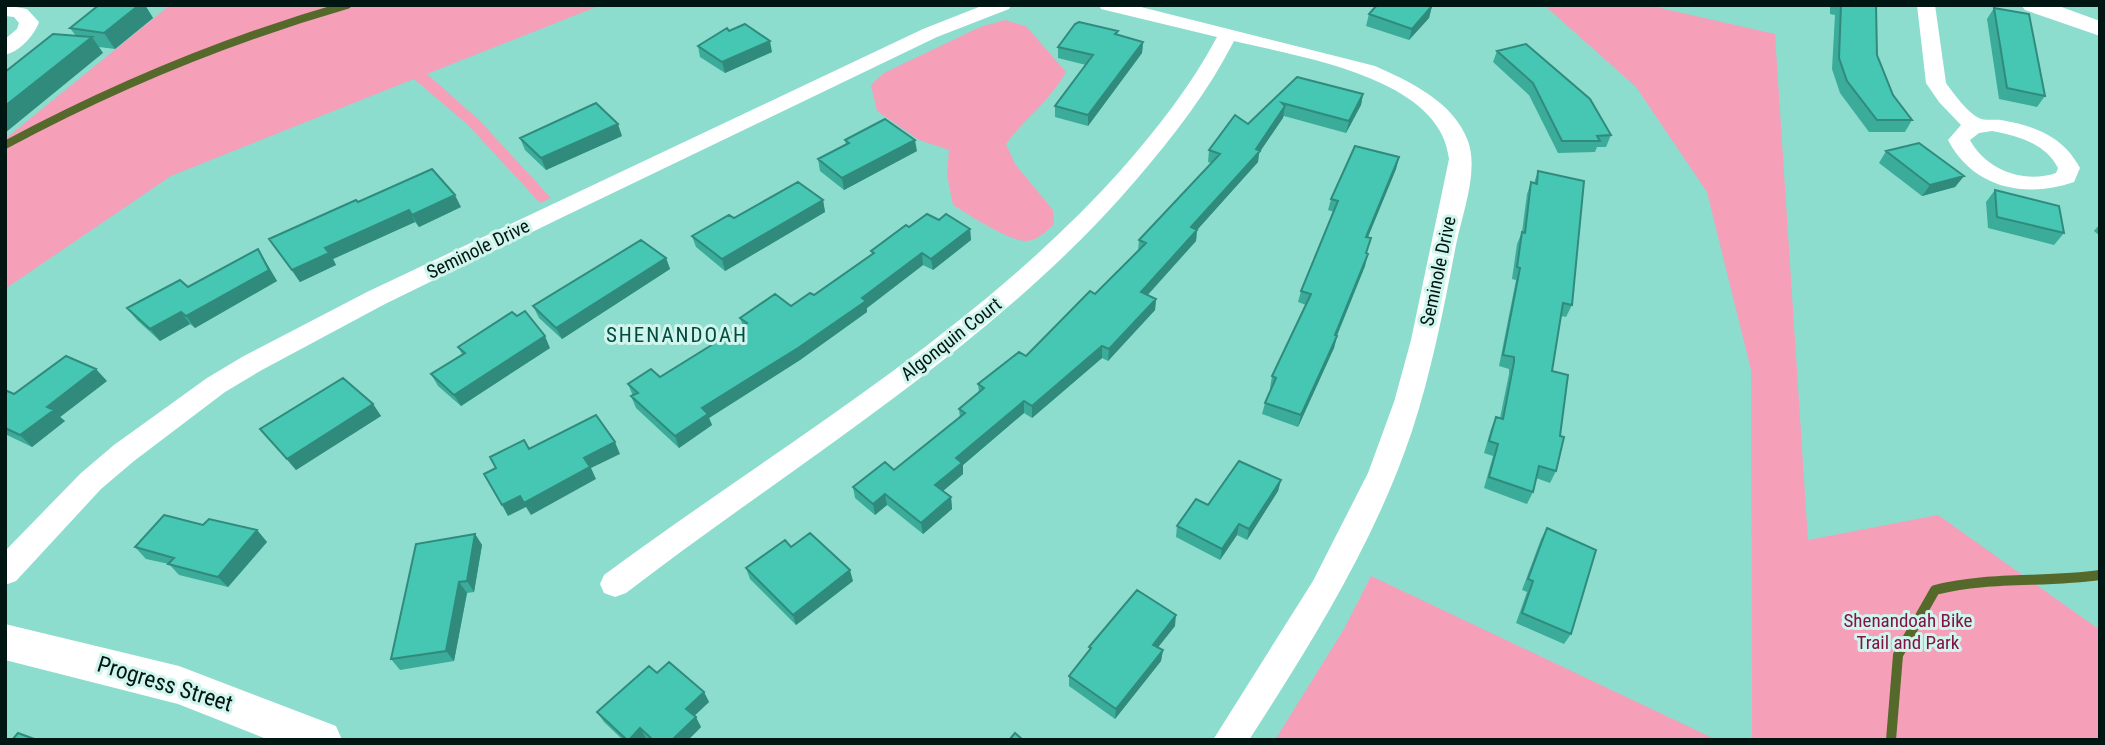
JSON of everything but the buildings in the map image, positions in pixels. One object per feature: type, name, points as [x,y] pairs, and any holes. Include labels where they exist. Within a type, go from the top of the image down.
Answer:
[{"type":"street","name":"Seminole Drive","points":[[5,572],[91,481],[124,453],[178,412],[251,365],[376,298],[496,240],[930,33],[1002,5]]},
{"type":"street","name":"Seminole Drive","points":[[1108,5],[1353,65],[1386,77],[1409,90],[1440,116],[1457,142],[1461,155],[1417,370],[1379,480],[1347,549],[1230,740]]},
{"type":"street","points":[[1926,5],[1936,83],[1946,98],[1975,126]]},
{"type":"street","points":[[2033,5],[2100,29]]},
{"type":"street","points":[[5,10],[20,13],[29,22],[26,31],[5,49]]},
{"type":"street","name":"Algonquin Court","points":[[615,584],[730,496],[928,359],[1054,254],[1100,208],[1173,121],[1229,33]]},
{"type":"street","name":"Progress Street","points":[[5,642],[179,685],[321,740]]},
{"type":"green space","points":[[170,5],[601,5],[427,74],[479,120],[551,198],[540,203],[468,125],[414,79],[171,176],[5,289],[5,139]]},
{"type":"green space","name":"Shenandoah Bike Trail and Park","points":[[1544,5],[1647,5],[1775,34],[1808,540],[1938,515],[2100,630],[2100,740],[1752,740],[1751,370],[1707,192],[1636,87]]},
{"type":"green space","points":[[1005,20],[1026,26],[1066,72],[1053,91],[1006,144],[1015,164],[1053,210],[1054,224],[1039,237],[1027,241],[1010,237],[953,205],[947,175],[949,150],[919,140],[877,111],[871,85],[884,73],[980,27]]},
{"type":"green space","points":[[1371,576],[1717,740],[1275,740],[1344,629]]},
{"type":"waterway","points":[[5,145],[87,103],[172,66],[259,33],[347,5]]},
{"type":"waterway","points":[[1891,740],[1898,655],[1935,590],[1996,581],[2100,575]]},
{"type":"district","name":"SHENANDOAH","points":[[677,335]]}]
